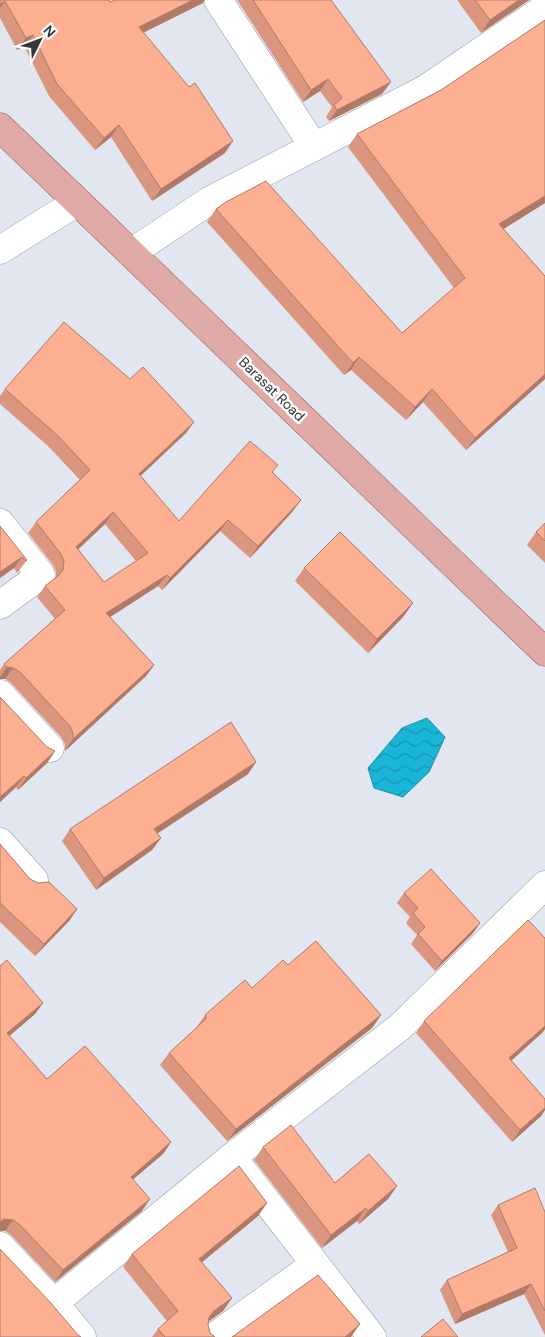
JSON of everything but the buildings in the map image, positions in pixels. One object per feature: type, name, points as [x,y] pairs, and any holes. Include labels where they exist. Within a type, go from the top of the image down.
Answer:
[{"type":"main road","name":"Barasat Road","points":[[0,127],[545,652]]},
{"type":"street","points":[[218,0],[314,147]]},
{"type":"street","points":[[131,253],[209,201],[424,90],[545,8]]},
{"type":"street","points":[[0,250],[78,202]]},
{"type":"street","points":[[0,522],[41,575],[0,605]]},
{"type":"street","points":[[0,694],[50,748]]},
{"type":"street","points":[[0,842],[34,880]]},
{"type":"street","points":[[54,1303],[232,1157],[400,1027],[545,885]]},
{"type":"street","points":[[232,1157],[372,1337]]},
{"type":"street","points":[[0,1246],[54,1303],[82,1337]]},
{"type":"street","points":[[214,1337],[315,1264]]},
{"type":"water","points":[[427,718],[445,737],[429,772],[403,797],[374,788],[368,768],[402,728]]}]
